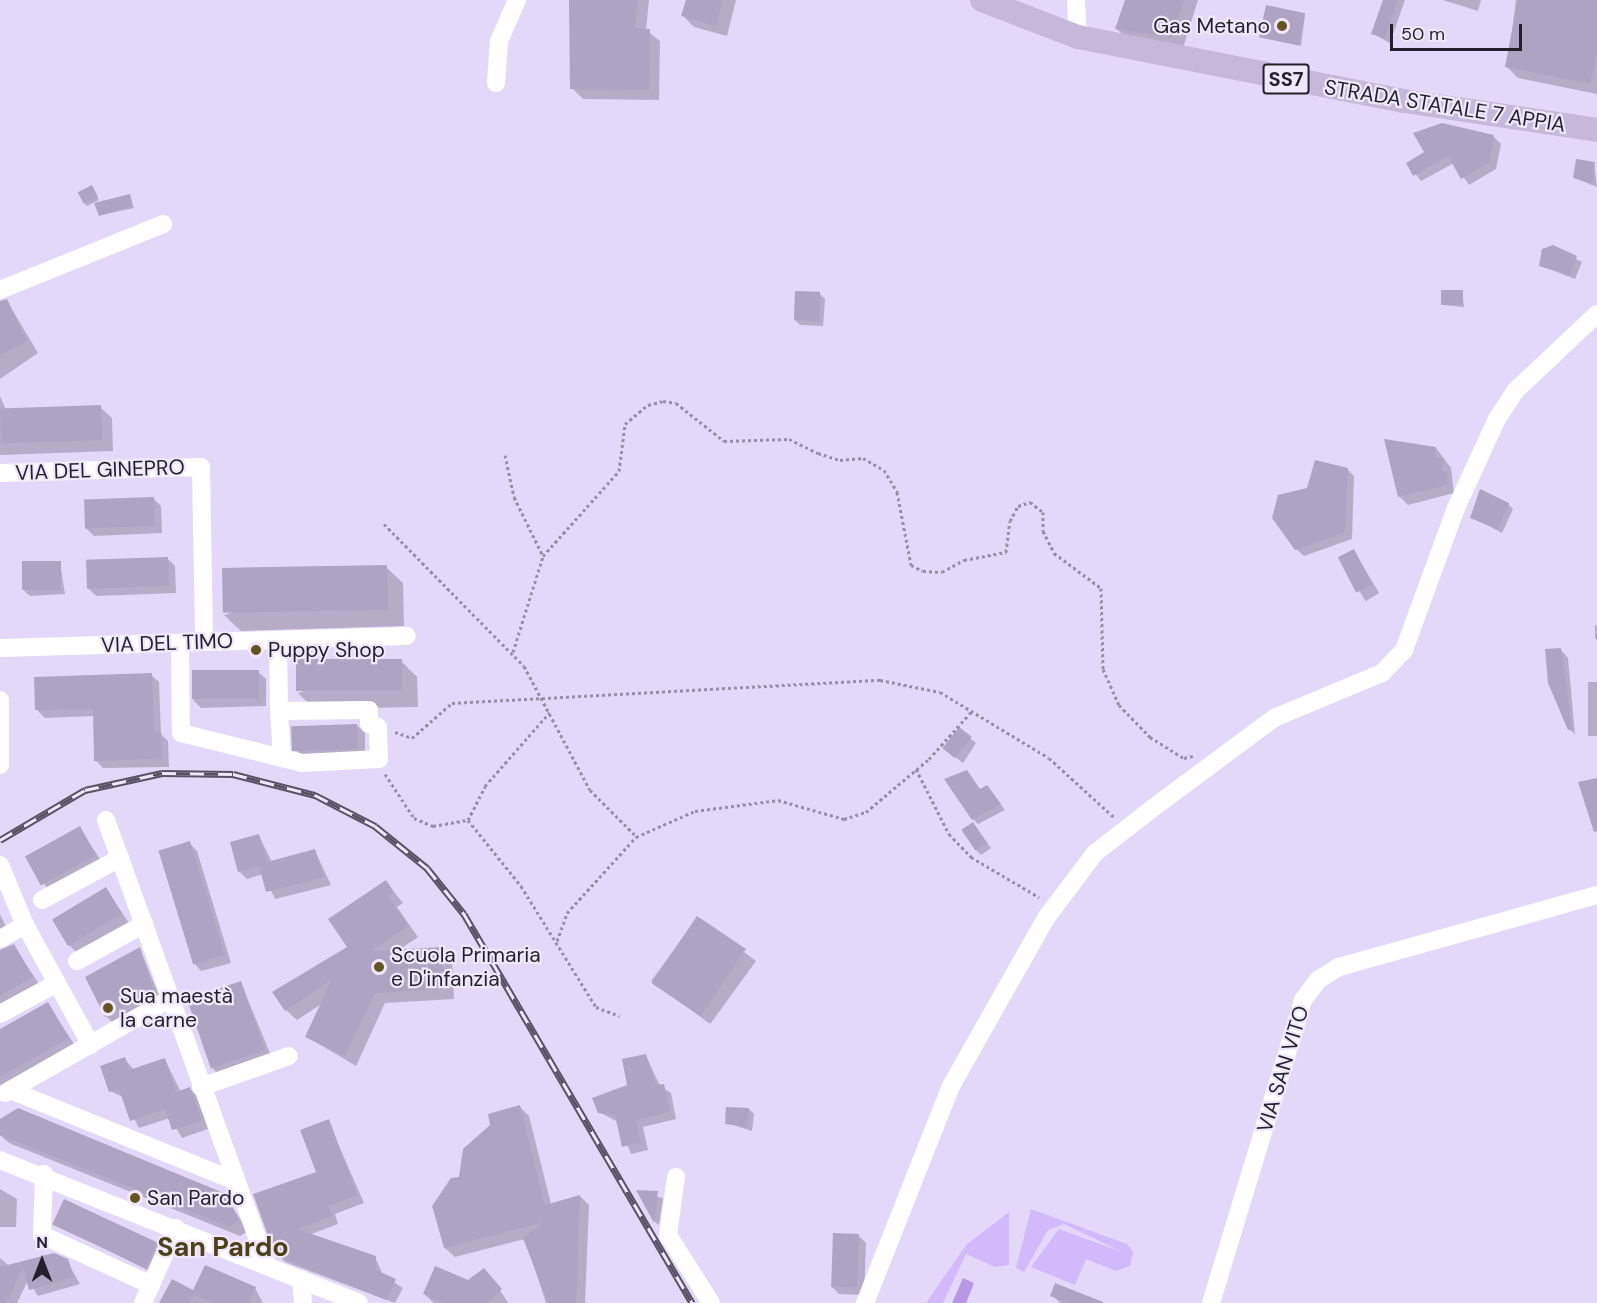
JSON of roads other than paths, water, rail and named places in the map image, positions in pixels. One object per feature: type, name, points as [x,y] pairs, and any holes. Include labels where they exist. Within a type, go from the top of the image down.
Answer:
[{"type":"main road","name":"STRADA STATALE 7 APPIA","points":[[981,0],[1078,37],[1404,101],[1597,130]]},
{"type":"street","points":[[496,83],[499,41],[517,0]]},
{"type":"street","points":[[1076,0],[1078,37]]},
{"type":"street","points":[[0,290],[163,224]]},
{"type":"street","points":[[865,1303],[951,1086],[1051,911],[1095,853],[1209,766],[1274,718],[1382,673],[1404,650],[1456,508],[1497,418],[1515,391],[1597,314]]},
{"type":"street","name":"VIA DEL GINEPRO","points":[[0,473],[201,467],[204,642]]},
{"type":"street","name":"VIA DEL TIMO","points":[[0,648],[407,636]]},
{"type":"street","points":[[278,640],[282,758]]},
{"type":"street","points":[[180,643],[181,733],[302,763],[379,759],[378,731],[369,724],[369,710],[279,711]]},
{"type":"street","points":[[0,700],[2,728],[0,765]]},
{"type":"street","points":[[106,820],[267,1265]]},
{"type":"street","points":[[42,900],[120,858]]},
{"type":"street","points":[[0,865],[25,925],[91,1045]]},
{"type":"street","name":"VIA SAN VITO","points":[[1211,1303],[1303,1000],[1318,980],[1339,967],[1597,895]]},
{"type":"street","points":[[77,961],[144,924]]},
{"type":"street","points":[[0,939],[25,925]]},
{"type":"street","points":[[0,1014],[57,983]]},
{"type":"street","points":[[5,1093],[170,999]]},
{"type":"street","points":[[201,1087],[289,1056]]},
{"type":"street","points":[[5,1093],[235,1181]]},
{"type":"street","points":[[0,1160],[44,1174],[267,1265],[335,1299],[359,1303]]},
{"type":"street","points":[[44,1174],[42,1235],[151,1285]]},
{"type":"street","points":[[676,1177],[668,1235],[711,1303]]},
{"type":"street","points":[[143,1303],[176,1228]]},
{"type":"street","points":[[301,1280],[303,1303]]},
{"type":"railway","points":[[0,840],[85,790],[162,773],[233,774],[315,795],[375,826],[427,868],[464,914],[692,1303]]},
{"type":"place","name":"Gas Metano","points":[[1282,26]]},
{"type":"place","name":"Puppy Shop","points":[[256,650]]},
{"type":"place","name":"Scuola Primaria e D'infanzia","points":[[379,967]]},
{"type":"place","name":"Sua maestà la carne","points":[[108,1008]]},
{"type":"place","name":"San Pardo","points":[[135,1198]]},
{"type":"district","name":"San Pardo","points":[[223,1247]]}]
